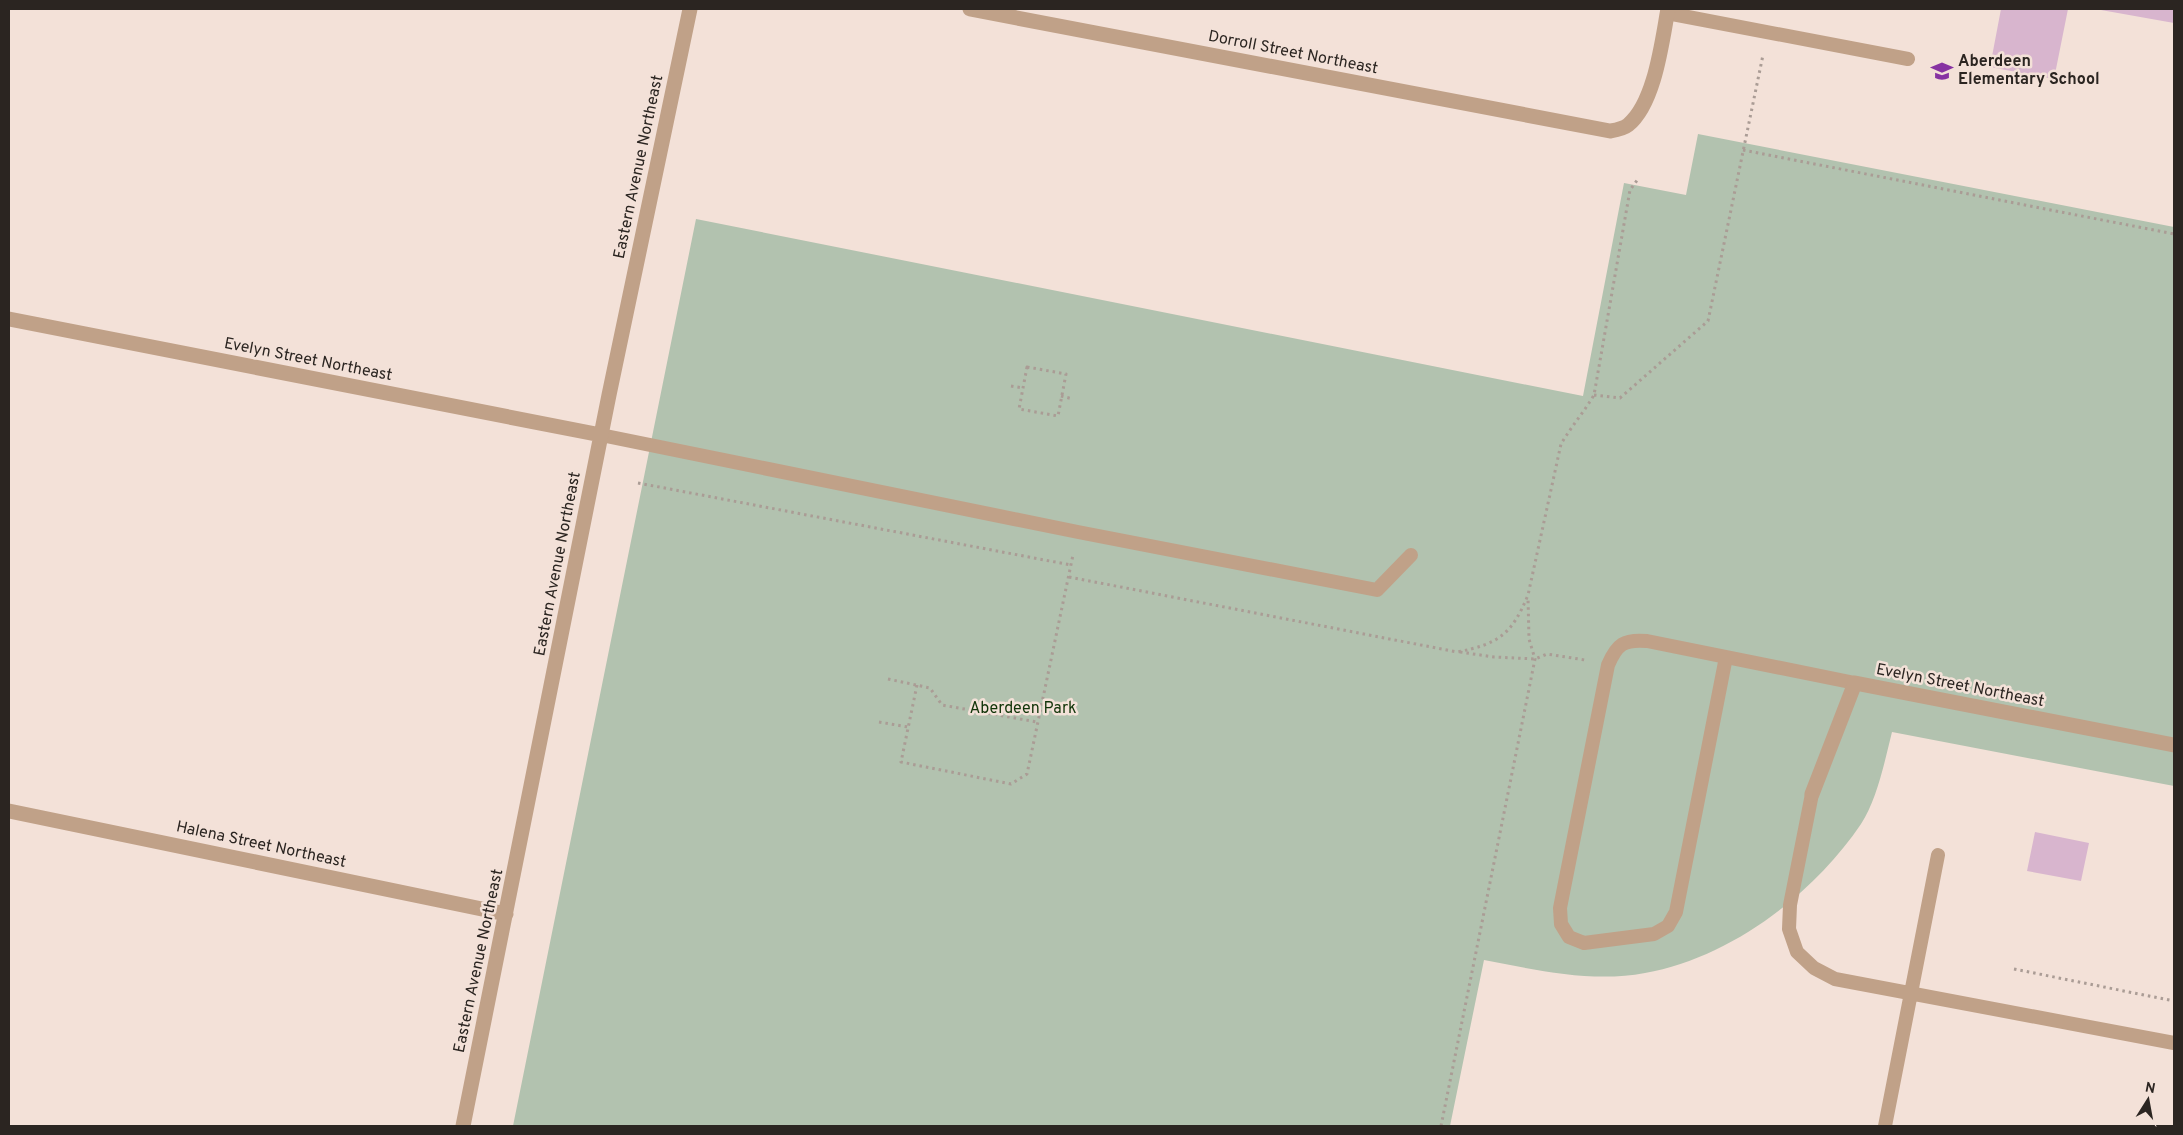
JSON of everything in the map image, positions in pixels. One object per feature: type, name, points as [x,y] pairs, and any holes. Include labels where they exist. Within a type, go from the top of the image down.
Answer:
[{"type":"street","name":"Eastern Avenue Northeast","points":[[463,1126],[601,435],[690,9]]},
{"type":"street","name":"Dorroll Street Northeast","points":[[970,9],[1610,131],[1619,130],[1628,125],[1642,106],[1658,60],[1668,11]]},
{"type":"street","name":"Evelyn Street Northeast","points":[[9,319],[601,435]]},
{"type":"street","name":"Evelyn Street Northeast","points":[[1812,794],[1855,683],[2174,745]]},
{"type":"street","name":"Halena Street Northeast","points":[[9,811],[506,914]]},
{"type":"lane","points":[[1668,11],[1908,59]]},
{"type":"lane","points":[[601,435],[1078,532],[1377,590],[1412,554]]},
{"type":"lane","points":[[1726,657],[1676,912],[1668,926],[1654,934],[1584,943],[1568,937],[1561,924],[1560,908],[1608,665],[1613,652],[1622,644],[1634,640],[1648,641],[1855,683]]},
{"type":"lane","points":[[1812,794],[1790,905],[1789,929],[1797,952],[1814,968],[1835,979],[2174,1043]]},
{"type":"lane","points":[[1885,1126],[1938,855]]},
{"type":"path","points":[[1594,394],[1620,398],[1708,321],[1768,32]]},
{"type":"path","points":[[1743,150],[2174,234]]},
{"type":"path","points":[[1457,652],[1480,648],[1503,636],[1518,617],[1528,595],[1561,444],[1572,425],[1586,410],[1594,394],[1630,190],[1638,179]]},
{"type":"path","points":[[1027,367],[1066,374],[1062,396],[1058,416],[1018,409],[1027,367]]},
{"type":"path","points":[[1011,386],[1023,388]]},
{"type":"path","points":[[1062,396],[1073,399]]},
{"type":"path","points":[[638,482],[1071,564]]},
{"type":"path","points":[[917,685],[901,762],[1011,784],[1027,774],[1078,532]]},
{"type":"path","points":[[1069,577],[1457,652],[1494,657],[1535,659],[1547,654],[1608,665]]},
{"type":"path","points":[[1441,1126],[1535,659],[1529,639],[1528,595]]},
{"type":"path","points":[[888,679],[930,688],[942,705],[1037,722]]},
{"type":"path","points":[[879,722],[908,727]]},
{"type":"path","points":[[2014,969],[2174,1001]]},
{"type":"green space","name":"Aberdeen Park","points":[[1698,134],[2174,227],[2174,786],[1892,732],[1876,792],[1861,824],[1819,875],[1767,919],[1738,938],[1708,953],[1677,965],[1625,976],[1605,977],[1564,974],[1484,960],[1450,1126],[513,1126],[696,219],[1583,396],[1624,183],[1686,195]]},
{"type":"building","name":"Aberdeen Elementary School","points":[[2001,9],[2068,9],[2054,79],[1990,67]]},
{"type":"building","name":"Aberdeen Elementary School","points":[[2174,9],[2174,23],[2101,10]]},
{"type":"building","points":[[2035,832],[2089,843],[2081,881],[2027,871]]},
{"type":"place","name":"Aberdeen Elementary School","points":[[1942,71]]}]
